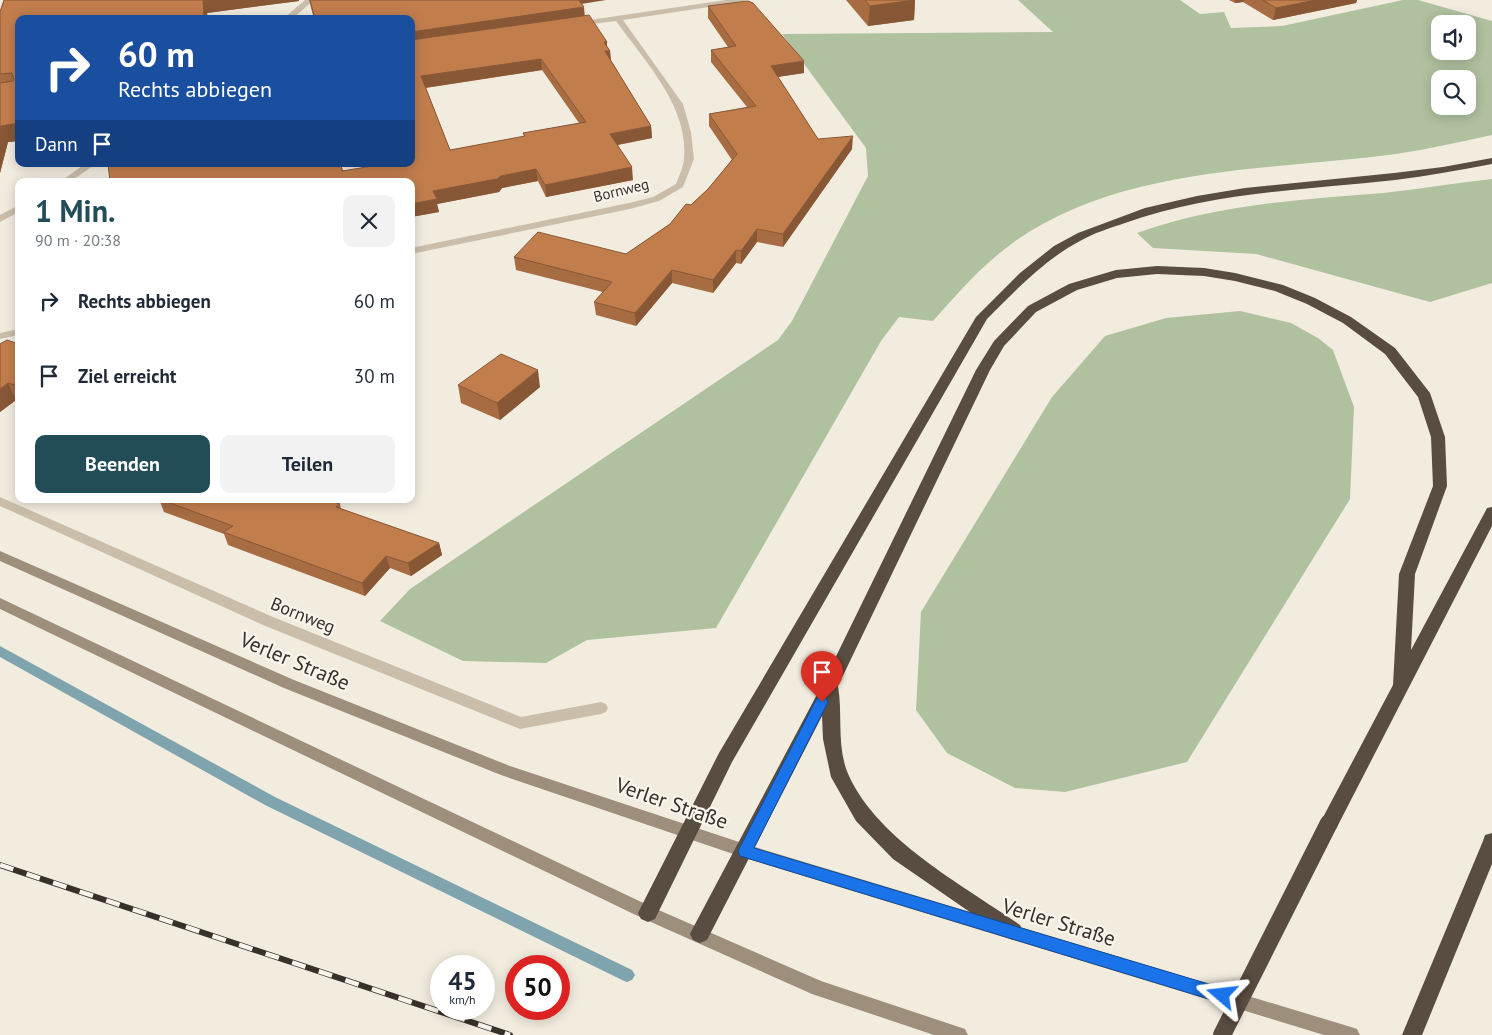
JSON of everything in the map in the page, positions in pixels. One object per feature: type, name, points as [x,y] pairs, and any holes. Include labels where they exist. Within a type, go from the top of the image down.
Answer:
[{"type":"highway","points":[[648,913],[724,758],[982,317],[1030,268],[1071,240],[1122,219],[1164,206],[1260,190],[1418,174],[1492,162]]},
{"type":"highway","points":[[700,934],[830,685],[983,370],[999,344],[1032,309],[1073,287],[1116,274],[1157,270],[1204,272],[1235,277],[1279,288],[1311,300],[1347,320],[1390,351],[1406,370],[1425,396],[1438,437],[1440,486],[1407,574],[1401,688]]},
{"type":"highway","points":[[1222,1035],[1329,823],[1492,512]]},
{"type":"highway","points":[[830,685],[832,739],[840,777],[863,815],[900,853],[1014,931]]},
{"type":"highway","points":[[1412,1035],[1492,841]]},
{"type":"main road","name":"Verler Straße","points":[[0,556],[307,692],[506,771],[745,851],[1014,931],[1351,1035]]},
{"type":"main road","points":[[0,603],[648,913],[700,934],[818,988],[958,1035]]},
{"type":"street","points":[[292,15],[310,0]]},
{"type":"street","points":[[569,25],[742,0]]},
{"type":"street","name":"Bornweg","points":[[415,250],[630,206],[656,199],[680,185],[689,159],[687,132],[679,104],[618,18]]},
{"type":"street","points":[[70,178],[86,167]]},
{"type":"street","points":[[0,219],[15,210]]},
{"type":"street","points":[[0,336],[15,333]]},
{"type":"street","name":"Bornweg","points":[[0,501],[268,621],[520,723],[601,708]]},
{"type":"green space","points":[[1018,0],[1180,0],[1200,14],[1224,12],[1231,28],[1282,26],[1403,0],[1418,0],[1471,15],[1431,15],[1431,60],[1476,60],[1476,16],[1492,21],[1492,135],[1396,154],[1248,169],[1149,185],[1102,198],[1057,217],[1014,242],[981,269],[933,321],[899,317],[881,341],[716,628],[587,640],[546,663],[463,661],[380,621],[410,589],[778,340],[792,321],[868,176],[866,148],[782,34],[1053,32]]},
{"type":"green space","points":[[1492,179],[1492,283],[1430,302],[1256,254],[1153,248],[1137,233],[1168,223],[1228,209],[1383,193]]},
{"type":"green space","points":[[1240,311],[1291,323],[1318,338],[1333,350],[1354,407],[1350,499],[1187,762],[1065,792],[1015,788],[947,753],[916,710],[921,612],[1052,397],[1105,336],[1166,318]]},
{"type":"building","points":[[4,0],[203,0],[204,15],[15,15],[15,124],[1,126],[0,129],[0,83],[14,80],[12,73],[0,74],[0,12]]},
{"type":"building","points":[[310,0],[579,0],[584,7],[415,31],[415,15],[314,15]]},
{"type":"building","points":[[865,0],[915,0],[870,6]]},
{"type":"building","points":[[1263,0],[1316,0],[1276,8]]},
{"type":"building","points":[[748,1],[753,3],[804,61],[771,66],[818,139],[853,136],[783,234],[757,229],[741,251],[736,250],[713,280],[672,270],[635,313],[594,302],[612,282],[514,257],[538,232],[626,254],[670,224],[686,204],[691,205],[708,189],[737,154],[709,114],[756,106],[711,50],[736,46],[708,6]]},
{"type":"building","points":[[589,15],[607,42],[604,42],[610,51],[605,51],[651,126],[610,134],[632,167],[545,185],[536,169],[501,176],[497,179],[433,191],[437,199],[415,203],[415,178],[110,178],[108,167],[341,167],[342,171],[367,167],[415,167],[415,39]],"holes":[[[541,59],[586,122],[523,133],[525,136],[450,150],[421,76]]]},
{"type":"building","points":[[7,340],[15,343],[15,385],[8,383],[0,389],[0,344]]},
{"type":"building","points":[[501,354],[538,370],[497,403],[458,385]]},
{"type":"building","points":[[170,503],[337,503],[340,504],[336,507],[439,543],[408,563],[386,556],[362,583],[223,532],[233,526]]},
{"type":"waterway","points":[[0,651],[270,801],[627,975]]},
{"type":"railway","points":[[0,865],[510,1035]]},
{"type":"route","points":[[822,702],[745,851],[1222,995]]}]
